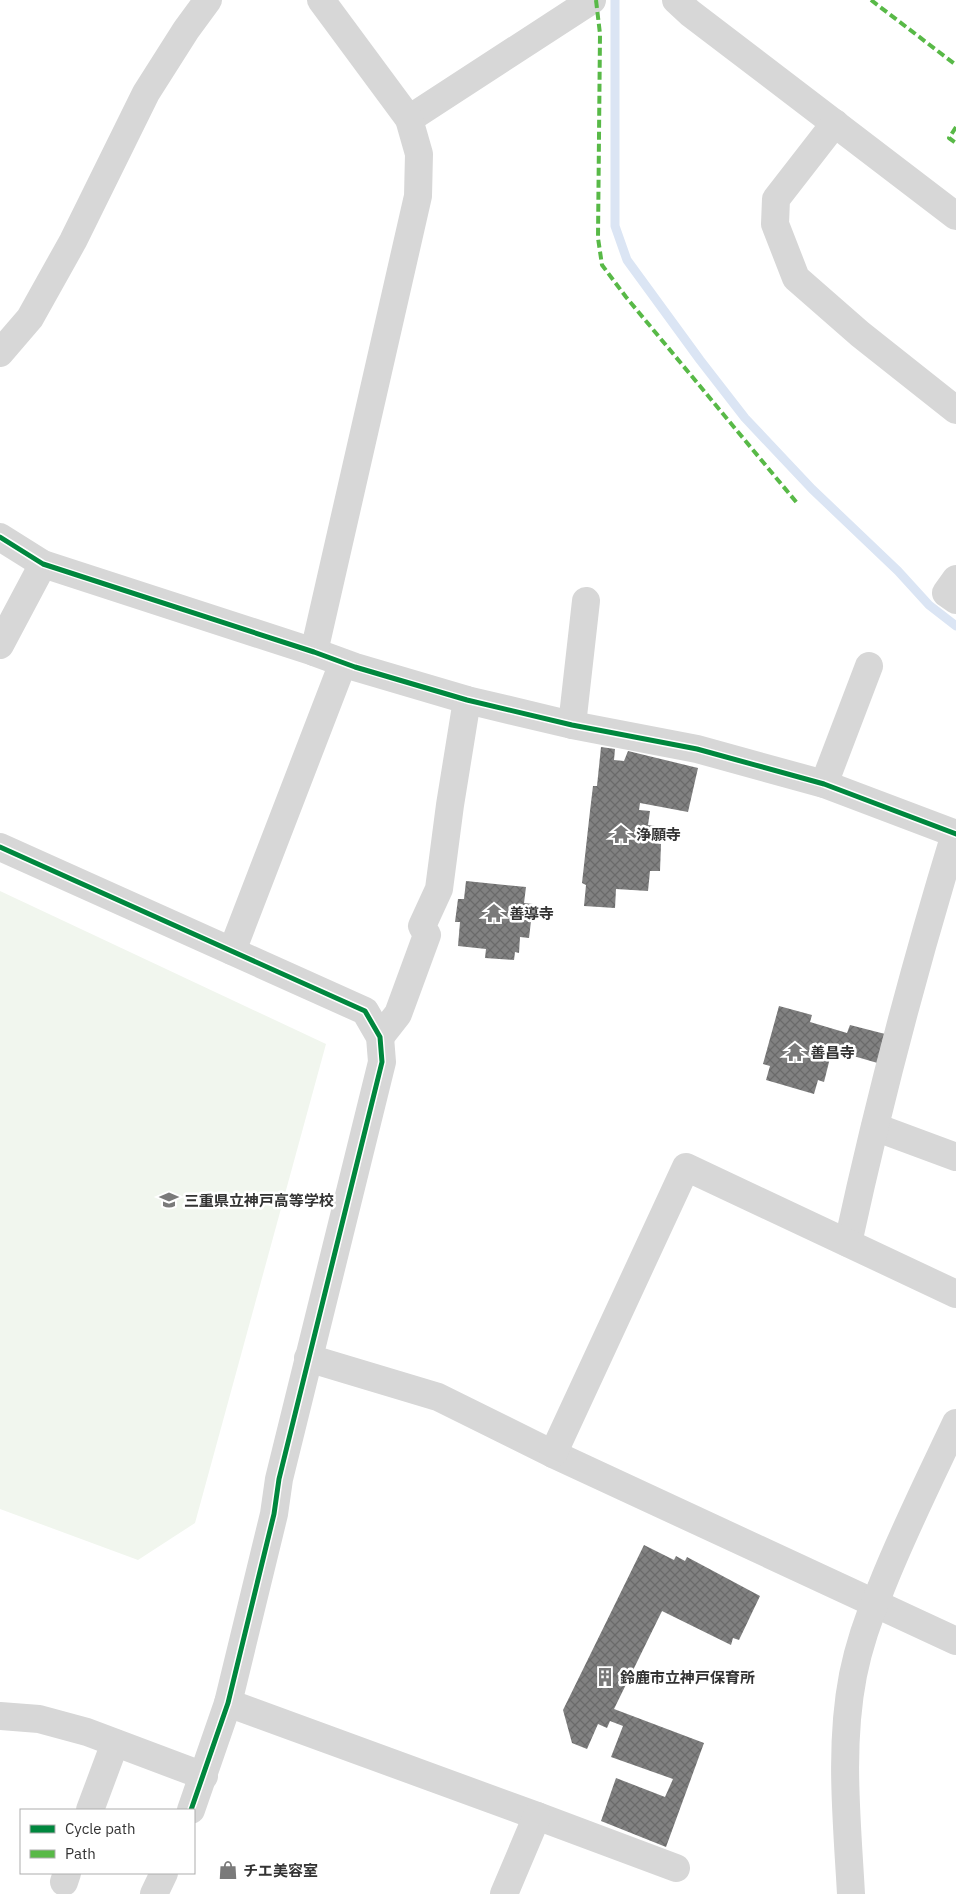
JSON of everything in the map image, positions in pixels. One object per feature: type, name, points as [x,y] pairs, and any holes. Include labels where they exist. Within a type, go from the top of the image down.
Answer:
[{"type":"street","points":[[0,353],[30,318],[73,241],[146,93],[186,30],[208,0]]},
{"type":"street","points":[[314,652],[418,196],[419,154],[409,119],[321,0]]},
{"type":"street","points":[[409,119],[592,0]]},
{"type":"street","points":[[676,0],[690,13],[956,216]]},
{"type":"street","points":[[835,123],[776,199],[775,224],[796,278],[860,334],[956,410]]},
{"type":"street","points":[[0,537],[43,564],[314,652],[342,663],[467,700],[572,725],[697,749],[824,784],[956,834],[935,900],[875,1127],[848,1243]]},
{"type":"street","points":[[0,645],[43,564]]},
{"type":"street","points":[[956,579],[946,593],[956,600]]},
{"type":"street","points":[[572,725],[586,601]]},
{"type":"street","points":[[232,951],[342,663]]},
{"type":"street","points":[[824,784],[869,666]]},
{"type":"street","points":[[380,1037],[398,1014],[427,935],[422,926],[439,889],[467,700]]},
{"type":"street","points":[[0,847],[365,1011],[380,1037],[382,1062],[279,1478],[274,1514],[228,1703],[191,1809]]},
{"type":"street","points":[[875,1127],[956,1158]]},
{"type":"street","points":[[554,1454],[686,1167],[956,1294]]},
{"type":"street","points":[[308,1358],[438,1398],[956,1641]]},
{"type":"street","points":[[851,1894],[844,1768],[853,1675],[862,1640],[894,1553],[956,1423]]},
{"type":"street","points":[[228,1703],[676,1868]]},
{"type":"street","points":[[0,1716],[39,1719],[86,1732],[204,1776]]},
{"type":"street","points":[[90,1809],[115,1743]]},
{"type":"street","points":[[504,1894],[537,1816]]},
{"type":"street","points":[[154,1894],[164,1874]]},
{"type":"shaded area","name":"三重県立神戸高等学校","points":[[0,891],[326,1044],[195,1523],[138,1560],[0,1509]]},
{"type":"building","name":"浄願寺","points":[[601,747],[615,749],[614,760],[624,761],[628,751],[698,768],[688,812],[640,803],[639,810],[650,811],[648,825],[655,826],[654,843],[661,844],[660,871],[650,871],[648,891],[616,889],[615,908],[584,906],[586,885],[582,883],[593,786],[597,786]]},
{"type":"building","name":"善導寺","points":[[466,881],[526,887],[524,903],[533,904],[529,938],[520,937],[519,953],[515,952],[514,960],[485,958],[486,949],[458,946],[460,922],[455,922],[458,899],[464,899]]},
{"type":"building","name":"善昌寺","points":[[779,1006],[812,1015],[810,1022],[847,1033],[850,1025],[889,1035],[881,1064],[826,1048],[823,1056],[830,1058],[824,1082],[818,1080],[814,1094],[766,1080],[770,1066],[763,1064]]},
{"type":"building","name":"鈴鹿市立神戸保育所","points":[[644,1545],[674,1560],[676,1556],[685,1561],[687,1557],[760,1596],[739,1640],[733,1638],[731,1645],[662,1611],[614,1709],[704,1743],[666,1847],[601,1821],[616,1778],[665,1797],[673,1779],[611,1757],[623,1726],[610,1721],[607,1728],[598,1724],[587,1749],[572,1743],[563,1710]]},
{"type":"waterway","points":[[615,0],[615,226],[627,260],[745,418],[812,489],[898,571],[929,605],[956,626]]},
{"type":"marked path","points":[[596,0],[600,34],[598,238],[602,265],[626,297],[797,503]]},
{"type":"marked path","points":[[871,0],[956,65]]},
{"type":"marked path","points":[[956,127],[949,138],[956,143]]},
{"type":"cycle path","points":[[0,537],[43,564],[355,667],[467,700],[572,725],[697,749],[824,784],[956,834]]},
{"type":"cycle path","points":[[0,847],[365,1011],[380,1037],[382,1062],[279,1479],[274,1514],[228,1703],[191,1809]]},
{"type":"place","name":"浄願寺","points":[[621,834]]},
{"type":"place","name":"善導寺","points":[[494,913]]},
{"type":"place","name":"善昌寺","points":[[795,1052]]},
{"type":"place","name":"三重県立神戸高等学校","points":[[169,1200]]},
{"type":"place","name":"鈴鹿市立神戸保育所","points":[[605,1677]]},
{"type":"place","name":"チエ美容室","points":[[228,1870]]}]
